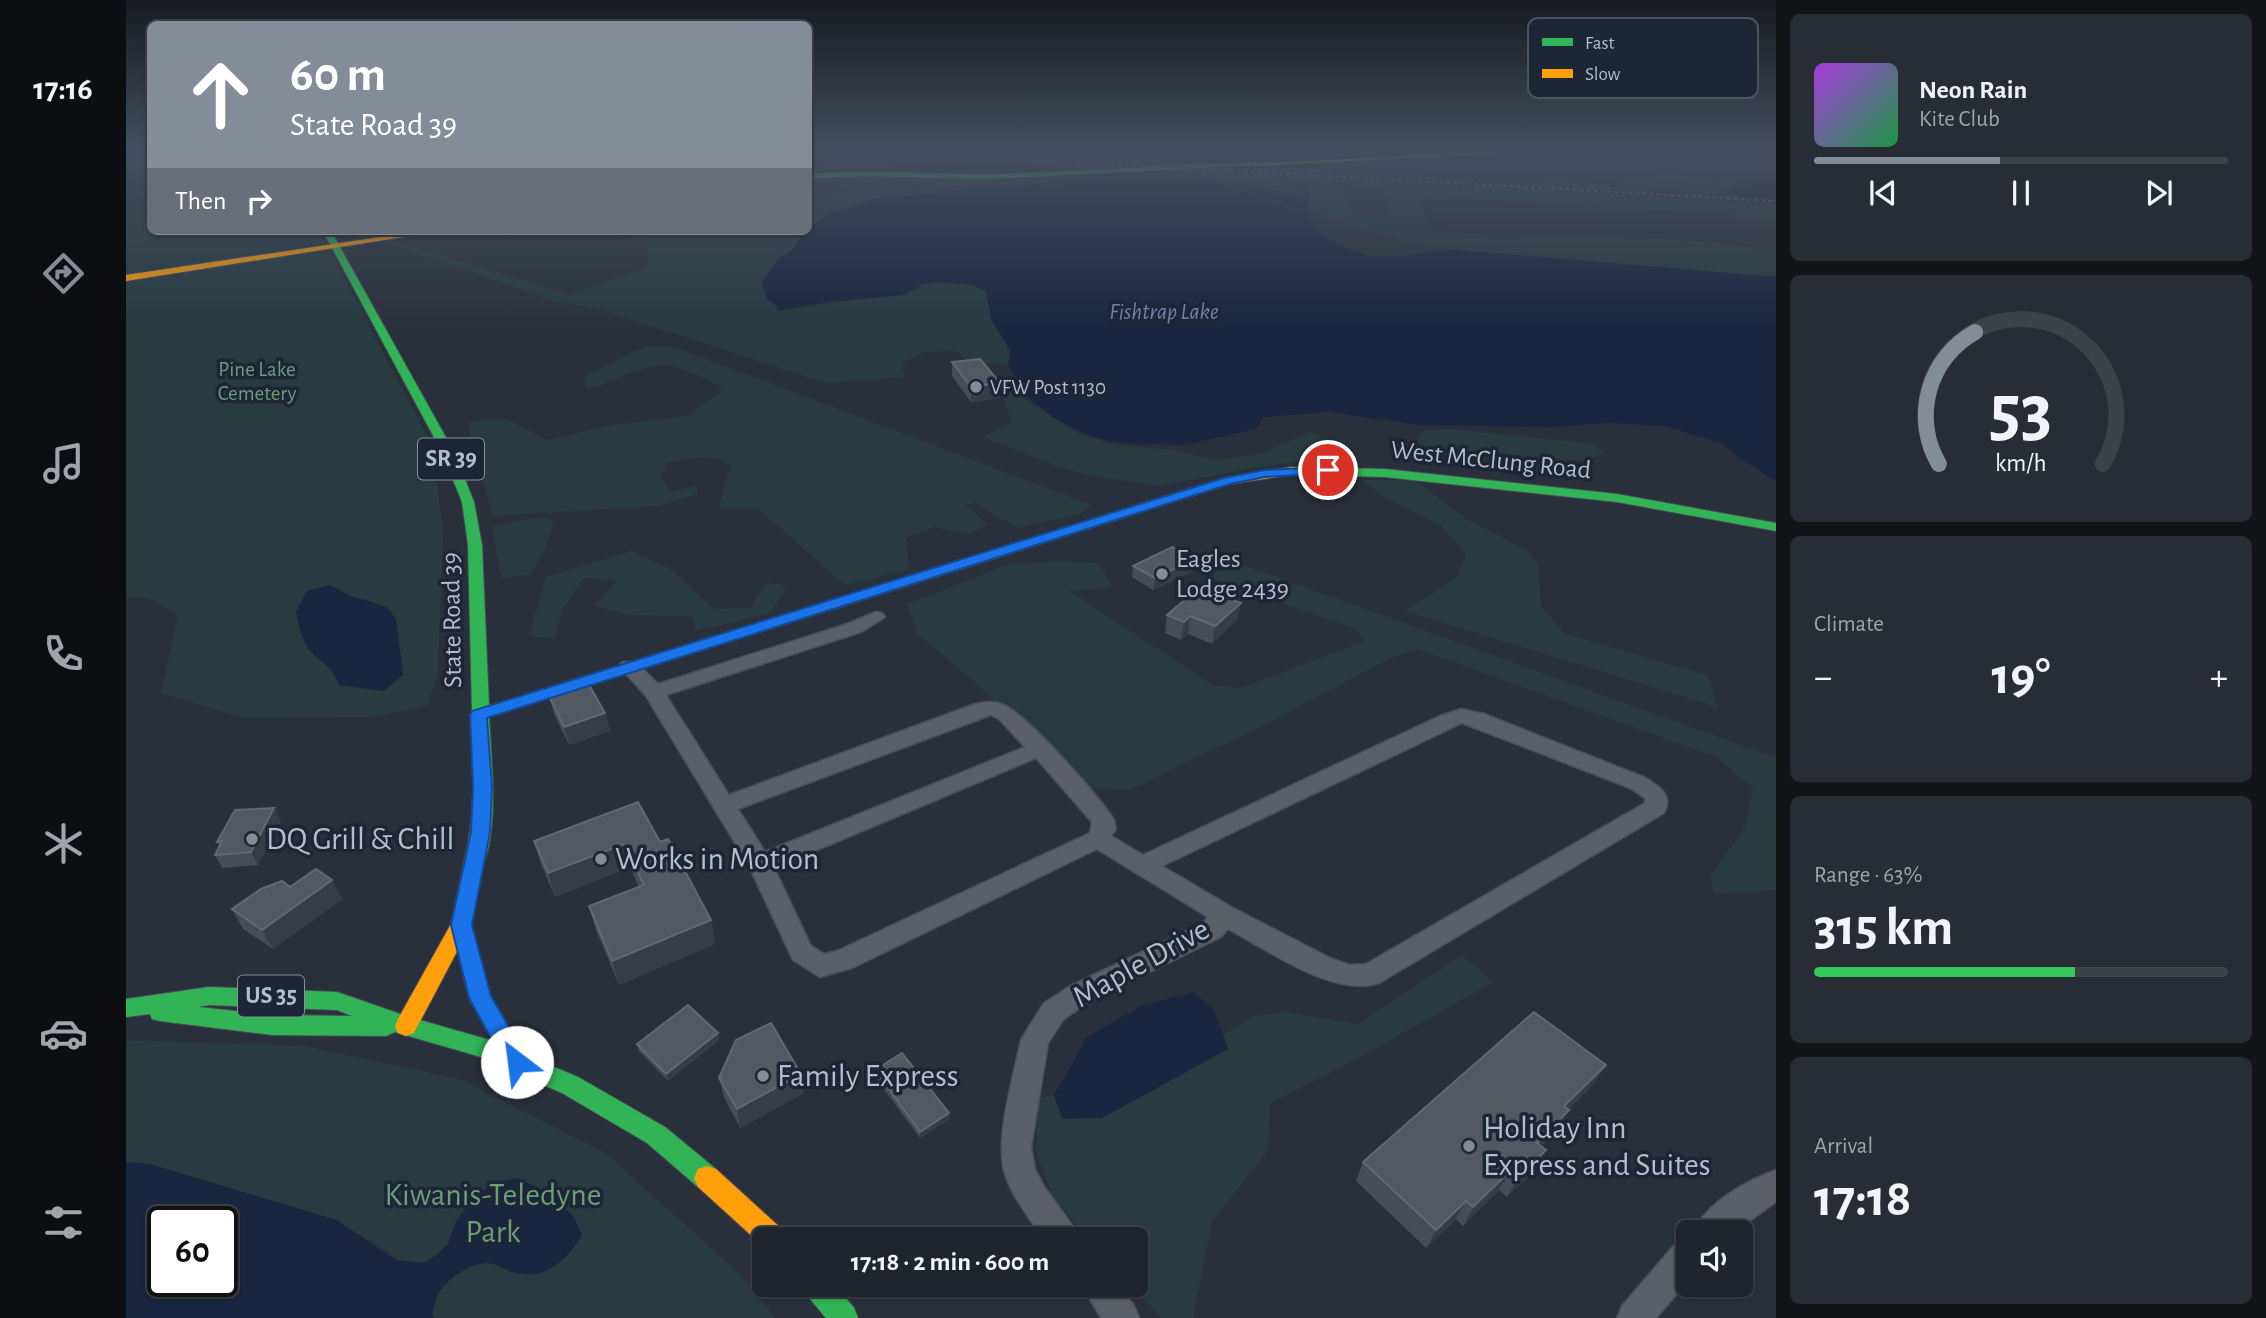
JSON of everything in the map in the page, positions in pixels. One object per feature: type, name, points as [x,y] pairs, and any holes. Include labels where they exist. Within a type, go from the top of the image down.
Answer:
[{"type":"street","name":"State Road 39","points":[[329,235],[448,452],[468,502],[475,545],[481,832],[461,925],[406,1026]]},
{"type":"street","points":[[126,278],[410,235]]},
{"type":"street","name":"West McClung Road","points":[[478,715],[1228,481],[1265,473],[1355,470],[1489,483],[1617,498],[1776,527]]},
{"type":"street","points":[[654,692],[854,628],[876,617]]},
{"type":"street","points":[[629,666],[654,692],[724,806],[760,864],[802,953],[820,966],[843,960],[1098,839],[1104,829],[1103,820],[1071,781],[1006,714],[994,708],[979,710],[724,806]]},
{"type":"street","points":[[1098,839],[1224,915],[1321,966],[1349,976],[1370,975],[1656,807],[1656,796],[1638,783],[1477,719],[1461,716],[1447,720],[1142,865]]},
{"type":"street","points":[[760,864],[1039,749]]},
{"type":"street","name":"Maple Drive","points":[[1054,1227],[1032,1196],[1020,1172],[1016,1147],[1035,1040],[1054,1011],[1081,993],[1212,930],[1224,915]]},
{"type":"street","points":[[461,925],[480,998],[517,1062]]},
{"type":"street","name":"US 35","points":[[129,1008],[209,996],[337,1001],[406,1026],[485,1048],[570,1084],[656,1135],[739,1204],[762,1227]]},
{"type":"street","name":"US 35","points":[[129,1008],[186,1017],[312,1027],[406,1026]]},
{"type":"street","points":[[1722,1220],[1757,1194],[1776,1185]]},
{"type":"street","points":[[1634,1318],[1676,1269]]},
{"type":"street","points":[[827,1297],[844,1318]]},
{"type":"street","points":[[1107,1297],[1122,1318]]},
{"type":"green space","points":[[126,210],[147,210],[147,235],[320,235],[324,243],[126,276]]},
{"type":"green space","points":[[812,210],[845,210],[833,215],[812,228]]},
{"type":"green space","points":[[1308,210],[1354,210],[1358,214],[1386,214],[1387,210],[1424,210],[1432,228],[1448,232],[1653,238],[1776,251],[1776,277],[1458,250],[1456,246],[1406,242]]},
{"type":"green space","points":[[1644,210],[1776,210],[1776,223],[1726,214]]},
{"type":"green space","points":[[636,235],[802,235],[792,250],[778,259],[765,291],[767,299],[781,311],[914,291],[931,283],[968,285],[986,291],[991,319],[1010,350],[1008,365],[973,362],[952,350],[922,353],[902,364],[905,377],[826,383],[596,308],[555,302],[390,243],[390,240],[570,294],[648,267],[648,240],[622,239]]},
{"type":"green space","name":"Pine Lake Cemetery","points":[[323,251],[331,253],[440,461],[431,464],[438,487],[443,536],[438,674],[427,706],[370,717],[244,718],[161,693],[178,614],[149,598],[126,598],[126,280]],"holes":[[[330,585],[350,596],[368,600],[396,620],[403,675],[384,691],[339,685],[331,667]]]},
{"type":"green space","points":[[647,346],[671,346],[1092,505],[1079,514],[1018,528],[975,503],[965,505],[987,524],[969,534],[934,527],[906,538],[909,569],[845,585],[759,509],[719,507],[725,481],[732,469],[710,457],[665,463],[666,468],[661,477],[670,492],[697,486],[697,494],[658,506],[493,516],[468,422],[506,419],[547,440],[612,425],[688,416],[724,389],[690,372],[662,365],[644,368],[586,389],[584,376]]},
{"type":"green space","points":[[1002,393],[1022,397],[1077,433],[1111,444],[1175,450],[1213,460],[1260,454],[1310,432],[1337,442],[1353,459],[1343,464],[1303,461],[1160,486],[1093,476],[1062,468],[982,437],[1012,422]]},
{"type":"green space","points":[[1449,429],[1590,443],[1605,451],[1589,461],[1452,456],[1418,452],[1410,444],[1424,431]]},
{"type":"green space","points":[[1363,480],[1415,480],[1465,518],[1528,551],[1538,565],[1541,606],[1563,633],[1709,676],[1717,707],[1405,611],[1456,578],[1466,555],[1442,526],[1382,496]]},
{"type":"green space","points":[[540,517],[554,521],[545,550],[530,575],[501,578],[492,526]]},
{"type":"green space","points":[[631,551],[672,570],[714,609],[751,607],[766,582],[787,586],[770,613],[696,631],[692,617],[631,615],[594,606],[617,580],[584,578],[561,612],[556,639],[529,636],[546,577]]},
{"type":"green space","points":[[1055,561],[1098,563],[1113,588],[1069,591],[1213,685],[1241,688],[1365,641],[1356,629],[1214,579],[1215,573],[1241,564],[1776,758],[1776,890],[1714,894],[1710,876],[1745,828],[1753,788],[1716,757],[1418,649],[1389,659],[1256,729],[1129,790],[1088,788],[966,674],[917,634],[908,604],[1006,565]]},
{"type":"green space","points":[[1462,955],[1493,982],[1364,1055],[1270,1103],[1268,1150],[1212,1222],[1193,1318],[1162,1318],[1142,1297],[1148,1297],[1148,1227],[1079,1227],[1054,1199],[1037,1156],[1036,1099],[1054,1095],[1063,1119],[1228,1048],[1223,1035],[1253,1016],[1284,1012],[1358,1024]]},
{"type":"green space","name":"Kiwanis-Teledyne Park","points":[[126,1040],[304,1046],[460,1079],[605,1153],[740,1274],[752,1289],[752,1297],[758,1297],[775,1318],[434,1318],[419,1288],[392,1254],[336,1220],[150,1164],[126,1162]]},
{"type":"water","name":"Fishtrap Lake","points":[[843,210],[1294,210],[1308,214],[1313,230],[1346,248],[1370,256],[1458,250],[1776,277],[1776,481],[1739,458],[1721,443],[1664,426],[1608,423],[1552,427],[1419,425],[1329,412],[1264,417],[1255,429],[1185,445],[1113,442],[1084,434],[1055,418],[1025,395],[1023,386],[1008,365],[1010,350],[991,319],[986,291],[972,285],[938,282],[923,284],[904,295],[827,302],[776,311],[778,307],[767,299],[762,283],[778,259],[792,250],[802,235],[812,235],[812,227],[826,215]]},
{"type":"water","points":[[330,585],[350,596],[387,607],[396,619],[403,675],[384,691],[339,685],[331,670],[310,651],[304,641],[296,612],[307,591]]},
{"type":"water","points":[[1194,992],[1214,1010],[1228,1049],[1102,1118],[1062,1119],[1054,1095],[1087,1037],[1143,1005]]},
{"type":"water","points":[[126,1162],[150,1164],[336,1220],[396,1260],[424,1263],[435,1256],[448,1244],[456,1221],[476,1196],[496,1182],[519,1178],[545,1192],[574,1217],[582,1235],[554,1267],[535,1274],[512,1272],[487,1263],[466,1269],[438,1294],[432,1315],[434,1318],[126,1318]]},
{"type":"building","points":[[980,359],[1000,383],[971,387],[952,362]]},
{"type":"building","points":[[1172,547],[1194,559],[1155,578],[1133,566]]},
{"type":"building","points":[[1200,587],[1241,603],[1215,626],[1190,616],[1184,622],[1167,615]]},
{"type":"building","points":[[588,683],[605,713],[564,727],[549,696]]},
{"type":"building","points":[[638,802],[660,842],[668,839],[711,920],[612,961],[589,906],[644,885],[624,844],[548,873],[534,841]]},
{"type":"building","points":[[274,808],[251,852],[215,855],[222,841],[217,842],[235,810]]},
{"type":"building","points":[[316,869],[332,880],[262,930],[232,909],[261,889],[282,881],[290,887]]},
{"type":"building","name":"Family Express","points":[[688,1005],[718,1033],[666,1074],[637,1044]]},
{"type":"building","name":"Holiday Inn Express and Suites","points":[[1534,1012],[1606,1065],[1564,1106],[1569,1110],[1537,1143],[1546,1150],[1518,1178],[1510,1171],[1473,1207],[1466,1201],[1436,1230],[1363,1162]]},
{"type":"building","name":"Family Express","points":[[771,1023],[801,1074],[737,1109],[719,1078],[736,1040]]},
{"type":"building","points":[[902,1053],[949,1113],[920,1132],[875,1070]]},
{"type":"traffic: fast","points":[[329,235],[448,452],[468,502],[475,545],[483,786],[481,832],[474,863]]},
{"type":"traffic: fast","points":[[1292,471],[1385,473],[1617,498],[1776,527]]},
{"type":"traffic: fast","points":[[478,715],[956,566]]},
{"type":"traffic: fast","points":[[461,925],[480,998],[517,1062]]},
{"type":"traffic: fast","points":[[126,1008],[209,996],[337,1001],[406,1026],[485,1048],[570,1085],[656,1135],[707,1178]]},
{"type":"traffic: fast","points":[[160,1012],[273,1025],[386,1026]]},
{"type":"traffic: fast","points":[[827,1297],[844,1318]]},
{"type":"traffic: slow","points":[[126,278],[411,235]]},
{"type":"traffic: slow","points":[[956,566],[1228,481],[1292,471]]},
{"type":"traffic: slow","points":[[406,1026],[461,925],[474,863]]},
{"type":"traffic: slow","points":[[707,1178],[761,1227]]},
{"type":"place","name":"VFW Post 1130","points":[[976,387]]},
{"type":"place","name":"Eagles Lodge 2439","points":[[1162,574]]},
{"type":"place","name":"DQ Grill & Chill","points":[[252,839]]},
{"type":"place","name":"Works in Motion","points":[[601,859]]},
{"type":"place","name":"Family Express","points":[[763,1076]]},
{"type":"place","name":"Holiday Inn Express and Suites","points":[[1469,1146]]},
{"type":"route","points":[[517,1062],[480,998],[461,925],[481,832],[482,786],[478,715],[1228,481],[1265,473],[1328,470]]}]
